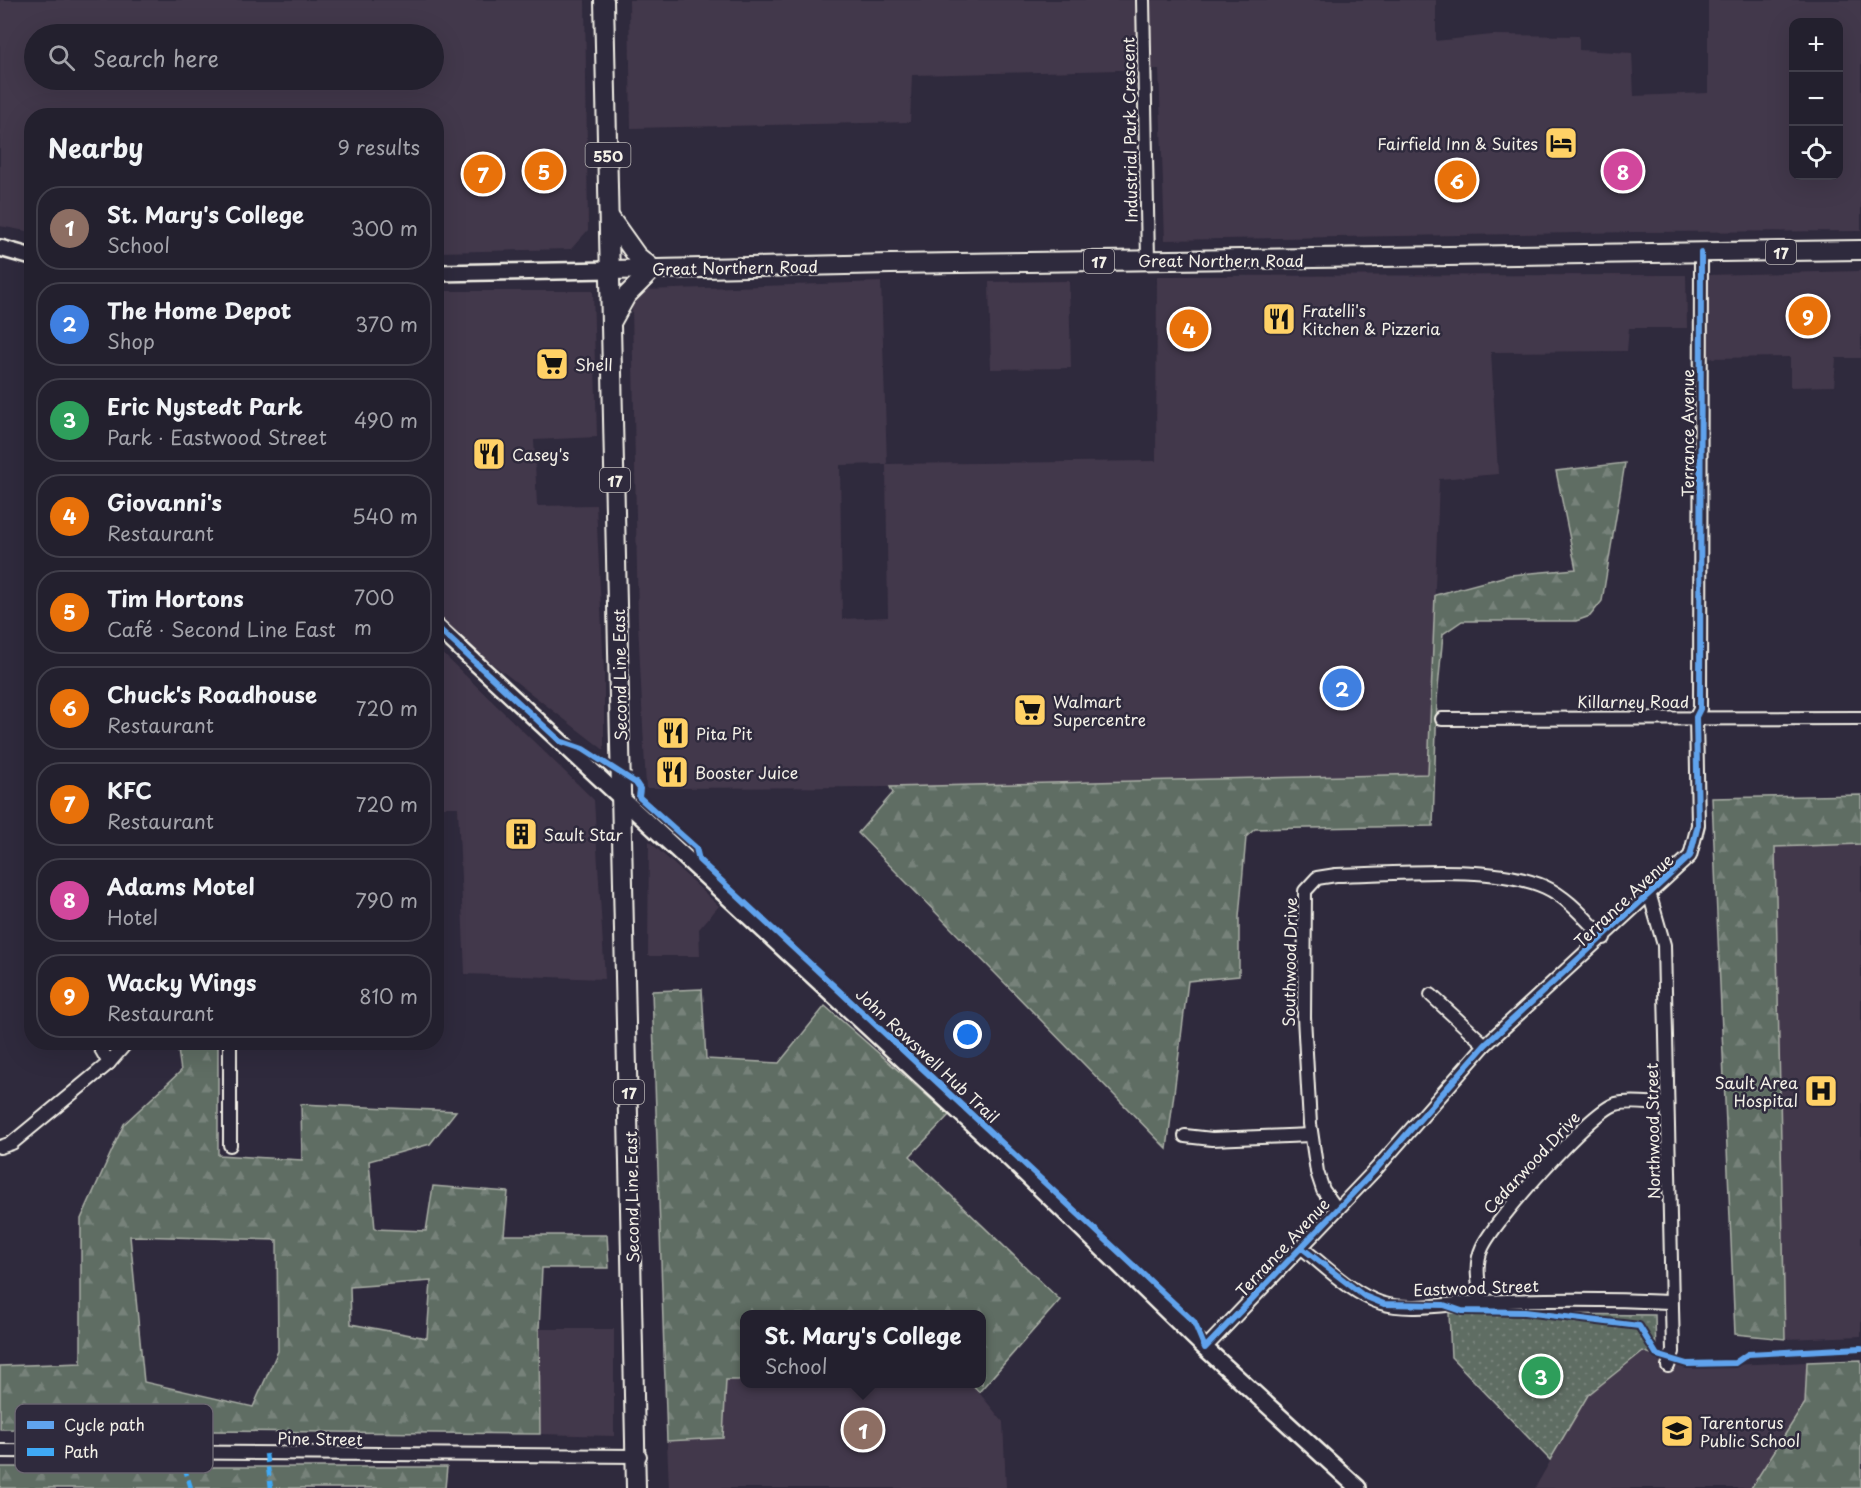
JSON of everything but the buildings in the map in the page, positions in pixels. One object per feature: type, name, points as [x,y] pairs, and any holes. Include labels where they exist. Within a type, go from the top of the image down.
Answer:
[{"type":"highway","name":"Second Line East","points":[[604,0],[638,1488]]},
{"type":"highway","points":[[609,218],[637,256],[653,269],[626,296],[611,322]]},
{"type":"highway","name":"Great Northern Road","points":[[611,270],[1861,250]]},
{"type":"main road","points":[[0,248],[24,256]]},
{"type":"main road","name":"Great Northern Road","points":[[444,273],[611,270]]},
{"type":"main road","points":[[444,633],[1011,1160],[1205,1348],[1358,1488]]},
{"type":"street","name":"Industrial Park Crescent","points":[[1143,0],[1148,260]]},
{"type":"street","name":"Terrance Avenue","points":[[1205,1348],[1377,1168],[1485,1045],[1650,896],[1690,856],[1698,825],[1696,717],[1700,709],[1701,253]]},
{"type":"street","name":"Killarney Road","points":[[1442,719],[1861,718]]},
{"type":"street","name":"Southwood Drive","points":[[1337,1209],[1323,1190],[1317,1172],[1311,1135],[1304,1017],[1305,891],[1317,878],[1336,875],[1496,874],[1545,887],[1565,899],[1604,938]]},
{"type":"street","name":"Northwood Street","points":[[1650,896],[1664,945],[1666,1104],[1671,1227],[1670,1302],[1673,1352],[1668,1366]]},
{"type":"street","points":[[1431,995],[1485,1045]]},
{"type":"street","points":[[103,1050],[110,1063]]},
{"type":"street","points":[[0,1147],[12,1143],[110,1063],[119,1050]]},
{"type":"street","points":[[230,1050],[230,1145]]},
{"type":"street","name":"Cedarwood Drive","points":[[1481,1302],[1477,1268],[1481,1249],[1493,1228],[1587,1123],[1616,1104],[1666,1104]]},
{"type":"street","points":[[1185,1136],[1212,1139],[1311,1135]]},
{"type":"street","name":"Eastwood Street","points":[[1302,1248],[1364,1296],[1384,1304],[1429,1306],[1481,1302],[1625,1300],[1670,1302]]},
{"type":"street","name":"Pine Street","points":[[0,1451],[15,1451]]},
{"type":"street","name":"Pine Street","points":[[213,1453],[638,1456]]},
{"type":"shaded area","points":[[0,0],[585,0],[588,230],[571,249],[444,252],[444,108],[24,108],[24,231],[0,226]]},
{"type":"shaded area","points":[[629,0],[1436,0],[1436,41],[1492,35],[1579,36],[1579,50],[1632,53],[1634,96],[1708,93],[1708,0],[1861,0],[1861,231],[1635,232],[1165,240],[1159,69],[912,75],[910,122],[631,128]]},
{"type":"shaded area","points":[[1861,271],[1861,358],[1836,358],[1834,386],[1790,387],[1790,357],[1706,358],[1707,275]]},
{"type":"shaded area","points":[[1686,275],[1687,328],[1629,328],[1627,351],[1491,352],[1498,474],[1439,479],[1428,775],[890,787],[646,788],[638,622],[632,306],[645,290],[881,282],[887,464],[1156,461],[1157,276]],"holes":[[[886,464],[888,617],[842,619],[840,465]]]},
{"type":"shaded area","points":[[1069,281],[1071,368],[991,369],[989,282]]},
{"type":"shaded area","points":[[444,291],[593,291],[597,437],[534,440],[537,506],[596,505],[604,673],[604,750],[454,634],[444,623]]},
{"type":"shaded area","points":[[444,655],[594,800],[605,979],[465,974],[458,807],[444,807]]},
{"type":"shaded area","points":[[649,841],[719,906],[699,929],[700,956],[648,956]]},
{"type":"shaded area","name":"Sault Area Hospital","points":[[1861,844],[1861,1336],[1785,1339],[1775,847]]},
{"type":"shaded area","points":[[539,1329],[614,1329],[614,1436],[540,1434]]},
{"type":"shaded area","name":"Tarentorus Public School","points":[[1644,1351],[1680,1367],[1807,1362],[1805,1403],[1751,1488],[1535,1488],[1588,1395]]},
{"type":"shaded area","points":[[726,1380],[740,1380],[740,1388],[975,1388],[1003,1422],[1006,1488],[669,1488],[667,1441],[723,1438]]},
{"type":"green space","points":[[1625,463],[1602,601],[1590,616],[1576,621],[1462,621],[1443,634],[1437,699],[1433,826],[1255,829],[1246,837],[1239,917],[1239,976],[1188,981],[1167,1149],[858,833],[893,793],[890,787],[1428,774],[1435,595],[1510,575],[1576,569],[1556,471]]},
{"type":"green space","points":[[1861,795],[1861,844],[1775,847],[1785,1339],[1735,1334],[1712,798]]},
{"type":"green space","points":[[702,989],[706,1059],[779,1063],[825,1006],[949,1115],[910,1156],[1060,1300],[986,1384],[986,1310],[740,1310],[740,1380],[726,1380],[723,1438],[667,1441],[652,991]]},
{"type":"green space","points":[[178,1050],[218,1050],[218,1155],[302,1160],[301,1104],[456,1111],[430,1144],[369,1161],[375,1229],[426,1231],[433,1186],[508,1192],[504,1235],[607,1235],[609,1268],[542,1268],[539,1329],[540,1434],[213,1431],[213,1404],[15,1404],[15,1429],[0,1429],[0,1366],[81,1363],[81,1219],[124,1124],[181,1071]],"holes":[[[130,1236],[277,1240],[278,1351],[253,1407],[144,1382]],[[431,1281],[427,1338],[351,1324],[350,1287]]]},
{"type":"green space","points":[[1449,1313],[1655,1315],[1656,1356],[1643,1351],[1588,1395],[1550,1460],[1451,1357]]},
{"type":"green space","points":[[1861,1360],[1861,1488],[1751,1488],[1805,1403],[1807,1362]]},
{"type":"green space","points":[[0,1467],[15,1467],[15,1473],[213,1473],[213,1467],[447,1467],[445,1488],[0,1488]]},
{"type":"marked path","points":[[266,1454],[271,1488]]},
{"type":"marked path","points":[[186,1473],[191,1488]]},
{"type":"cycle path","name":"John Rowswell Hub Trail","points":[[444,633],[560,741],[583,749],[636,783],[640,789],[639,797],[696,848],[699,860],[1194,1322],[1205,1348],[1377,1168],[1485,1045],[1690,856],[1698,825],[1696,717],[1700,709],[1701,253]]},
{"type":"cycle path","points":[[1302,1248],[1364,1296],[1384,1304],[1444,1305],[1462,1311],[1525,1312],[1639,1326],[1657,1355],[1687,1364],[1735,1363],[1748,1354],[1861,1348]]},
{"type":"place","name":"Fairfield Inn & Suites","points":[[1561,143]]},
{"type":"place","name":"Tim Hortons","points":[[544,171]]},
{"type":"place","name":"Adams Motel","points":[[1623,171]]},
{"type":"place","name":"KFC","points":[[483,174]]},
{"type":"place","name":"Chuck's Roadhouse","points":[[1457,180]]},
{"type":"place","name":"Wacky Wings","points":[[1808,316]]},
{"type":"place","name":"Fratelli's Kitchen & Pizzeria","points":[[1279,319]]},
{"type":"place","name":"Giovanni's","points":[[1189,329]]},
{"type":"place","name":"Shell","points":[[552,364]]},
{"type":"place","name":"Casey's","points":[[489,454]]},
{"type":"place","name":"The Home Depot","points":[[1342,688]]},
{"type":"place","name":"Walmart Supercentre","points":[[1030,710]]},
{"type":"place","name":"Pita Pit","points":[[673,733]]},
{"type":"place","name":"Booster Juice","points":[[672,772]]},
{"type":"place","name":"Sault Star","points":[[521,834]]},
{"type":"place","name":"Sault Area Hospital","points":[[1821,1091]]},
{"type":"place","name":"Eric Nystedt Park","points":[[1541,1376]]},
{"type":"place","name":"St. Mary's College","points":[[863,1430]]},
{"type":"place","name":"Tarentorus Public School","points":[[1677,1431]]}]
